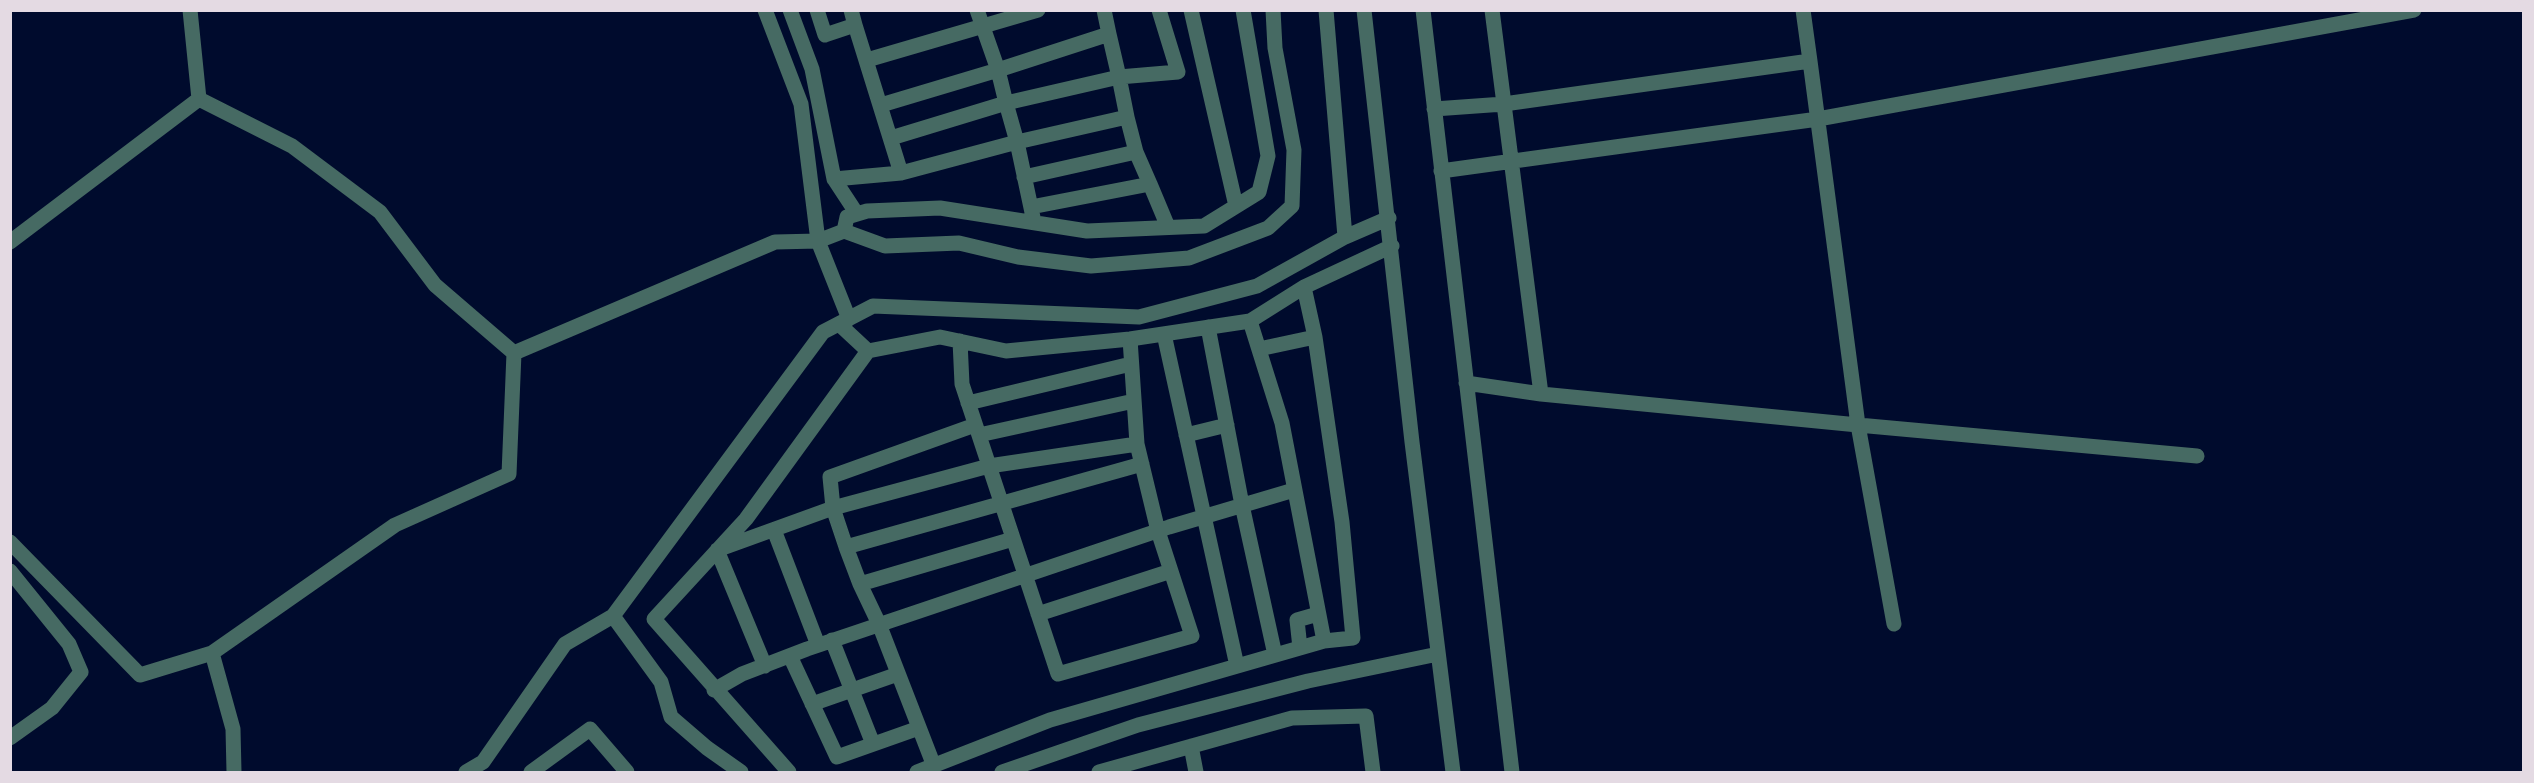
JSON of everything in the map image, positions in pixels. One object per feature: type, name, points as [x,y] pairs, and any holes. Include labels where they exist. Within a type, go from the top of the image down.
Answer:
[{"type":"lane","points":[[190,10],[199,99]]},
{"type":"lane","points":[[765,10],[801,104],[818,241],[844,321],[868,351]]},
{"type":"lane","points":[[790,10],[812,69],[834,179],[857,214]]},
{"type":"lane","points":[[817,10],[825,35],[853,18],[901,173]]},
{"type":"lane","points":[[977,10],[998,69],[1017,142],[1032,215]]},
{"type":"lane","points":[[867,60],[1038,10]]},
{"type":"lane","points":[[1104,10],[1126,117],[1136,152],[1168,227]]},
{"type":"lane","points":[[891,138],[1006,103],[1119,77],[1178,72],[1159,10]]},
{"type":"lane","points":[[1191,10],[1236,206]]},
{"type":"lane","points":[[844,231],[847,217],[867,211],[940,208],[1032,215],[1087,231],[1204,226],[1259,192],[1268,156],[1243,10]]},
{"type":"lane","points":[[514,353],[775,242],[818,241],[844,231],[885,246],[959,243],[1018,257],[1091,266],[1189,258],[1268,228],[1292,206],[1294,150],[1275,48],[1273,10]]},
{"type":"lane","points":[[1326,10],[1345,237]]},
{"type":"lane","points":[[1364,10],[1453,772]]},
{"type":"lane","points":[[1423,10],[1512,772]]},
{"type":"lane","points":[[1492,10],[1541,394]]},
{"type":"lane","points":[[1803,10],[1858,425],[1894,624]]},
{"type":"lane","points":[[1441,171],[1818,119],[2414,10]]},
{"type":"lane","points":[[880,105],[1109,34]]},
{"type":"lane","points":[[1434,109],[1504,104],[1810,61]]},
{"type":"lane","points":[[10,242],[199,99]]},
{"type":"lane","points":[[199,99],[292,146],[380,212],[435,285],[514,353]]},
{"type":"lane","points":[[834,179],[901,173],[1017,142],[1126,117]]},
{"type":"lane","points":[[1024,177],[1136,152]]},
{"type":"lane","points":[[1032,215],[1150,184]]},
{"type":"lane","points":[[466,772],[483,762],[565,644],[613,616],[823,332],[873,306],[1139,317],[1257,286],[1345,237],[1389,218]]},
{"type":"lane","points":[[789,772],[714,690],[654,619],[746,519],[868,351],[940,337],[1006,351],[1130,339],[1250,321],[1305,287],[1392,246]]},
{"type":"lane","points":[[917,772],[1050,720],[1323,641],[1353,638],[1342,522],[1315,337],[1305,287]]},
{"type":"lane","points":[[1250,321],[1282,423],[1323,641]]},
{"type":"lane","points":[[1208,327],[1242,505],[1275,655]]},
{"type":"lane","points":[[1164,334],[1237,666]]},
{"type":"lane","points":[[1259,349],[1315,337]]},
{"type":"lane","points":[[960,342],[962,384],[1058,674],[1192,636],[1158,531],[1137,444],[1130,339]]},
{"type":"lane","points":[[10,542],[140,675],[212,653],[395,525],[509,474],[514,353]]},
{"type":"lane","points":[[968,403],[1131,364]]},
{"type":"lane","points":[[1466,383],[1541,394],[2197,456]]},
{"type":"lane","points":[[934,766],[879,624],[846,548],[833,508],[830,477],[977,430],[1134,400]]},
{"type":"lane","points":[[1186,435],[1227,425]]},
{"type":"lane","points":[[717,550],[833,508],[989,466],[1137,444]]},
{"type":"lane","points":[[846,548],[1001,502],[1142,464]]},
{"type":"lane","points":[[714,690],[742,674],[879,624],[1158,531],[1294,490]]},
{"type":"lane","points":[[774,530],[825,643],[853,690],[873,744]]},
{"type":"lane","points":[[860,584],[1013,539]]},
{"type":"lane","points":[[717,550],[765,666]]},
{"type":"lane","points":[[10,571],[69,644],[81,672],[52,708],[10,738]]},
{"type":"lane","points":[[1038,614],[1171,571]]},
{"type":"lane","points":[[1300,648],[1296,620],[1318,614]]},
{"type":"lane","points":[[613,616],[661,682],[671,717],[707,748],[741,772]]},
{"type":"lane","points":[[212,653],[233,729],[234,772]]},
{"type":"lane","points":[[1002,772],[1138,725],[1308,681],[1438,654]]},
{"type":"lane","points":[[790,656],[837,756],[919,728]]},
{"type":"lane","points":[[812,704],[898,674]]},
{"type":"lane","points":[[1099,772],[1292,718],[1366,716],[1373,772]]},
{"type":"lane","points":[[531,772],[590,729],[627,772]]},
{"type":"lane","points":[[1191,746],[1196,772]]},
{"type":"water","points":[[11,11],[2523,11],[2523,772],[11,772]]}]
